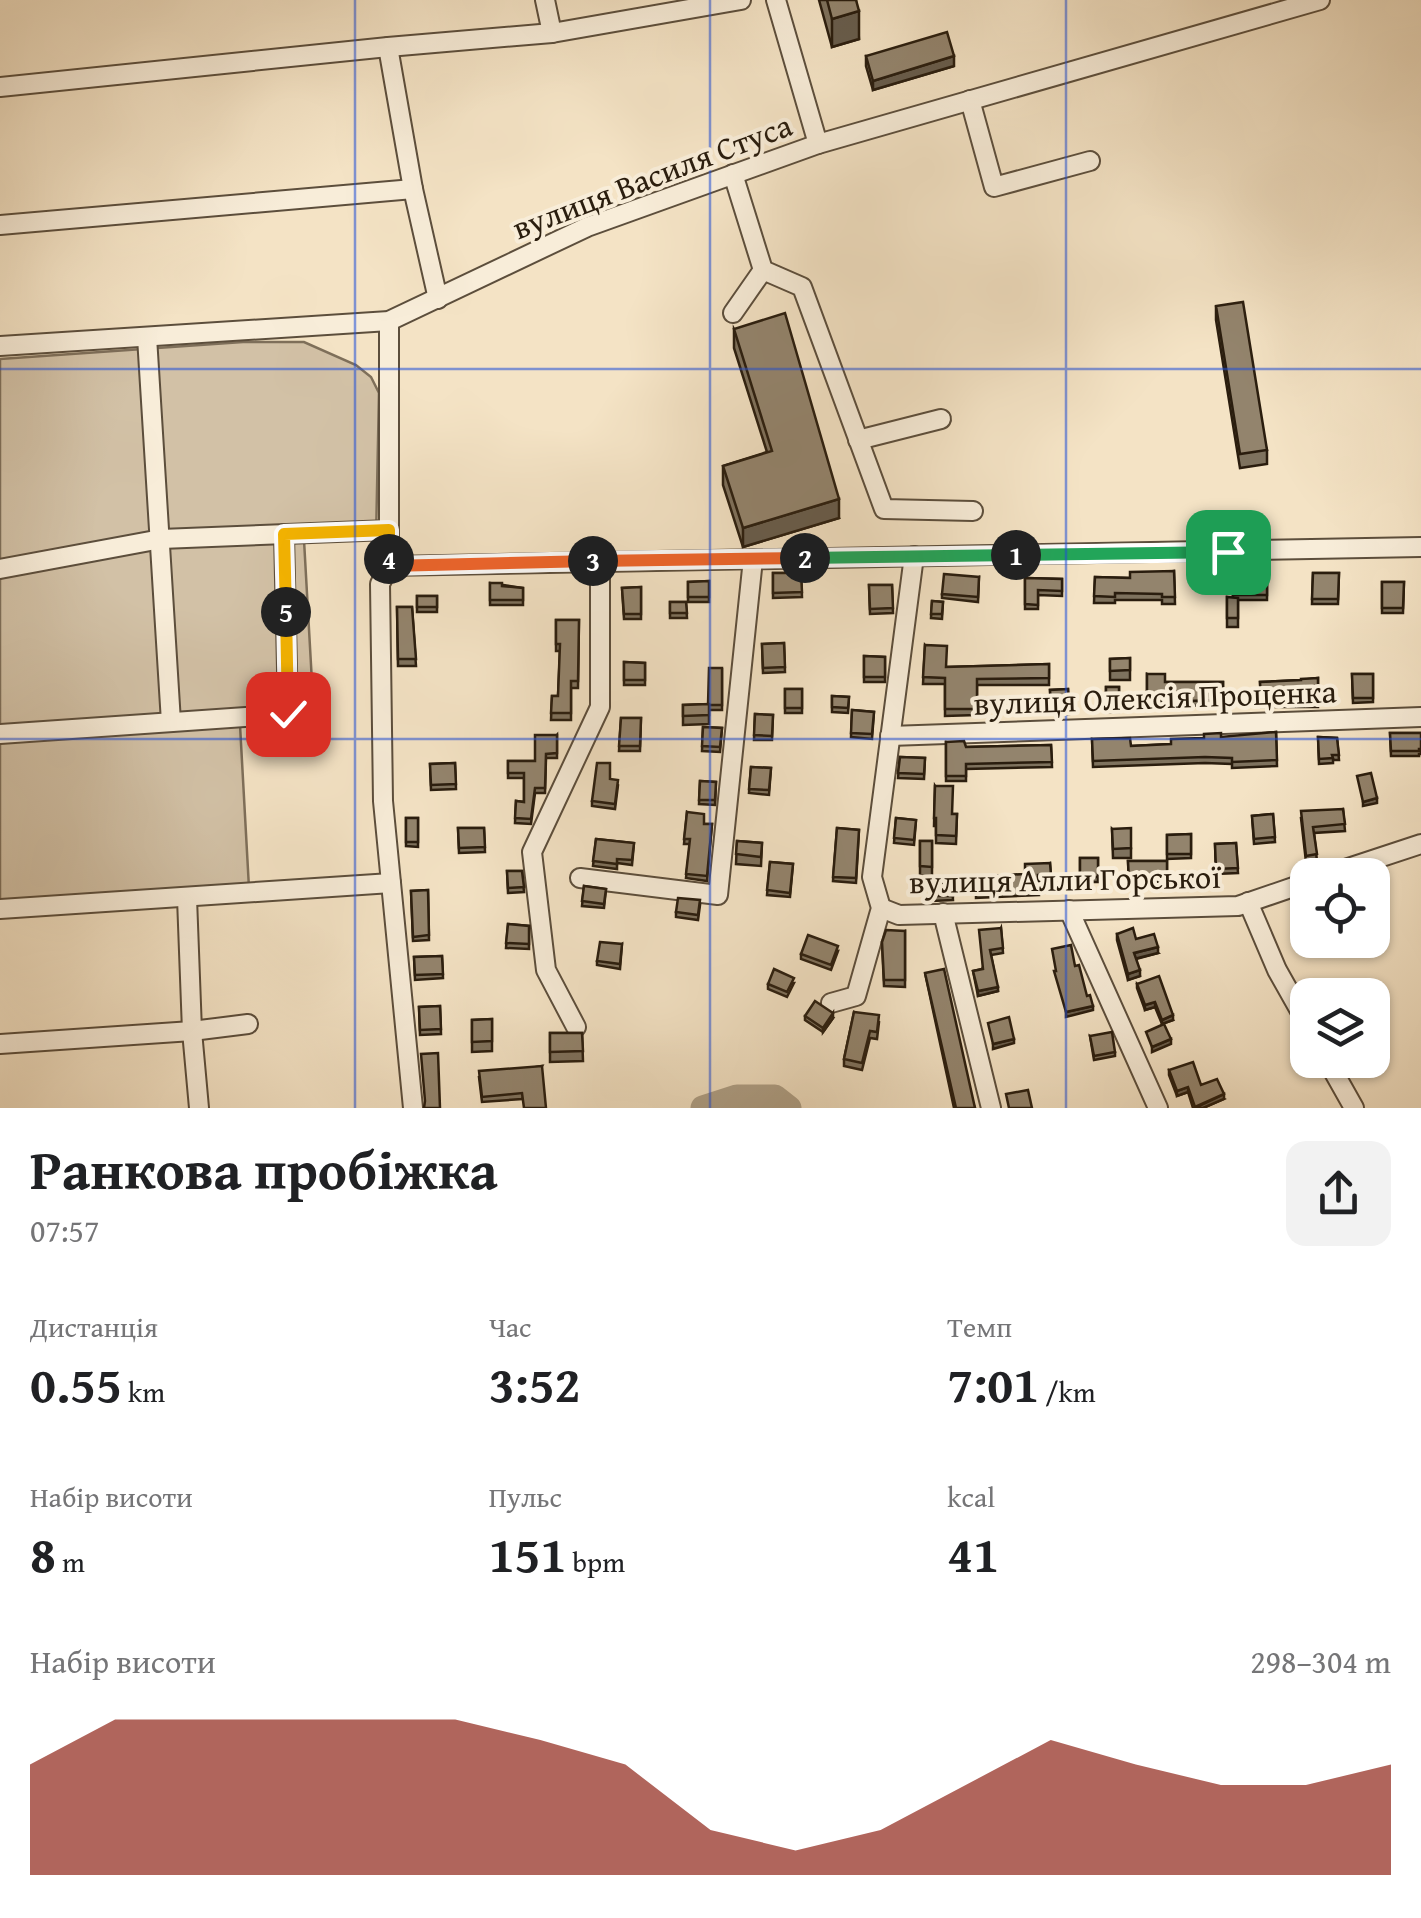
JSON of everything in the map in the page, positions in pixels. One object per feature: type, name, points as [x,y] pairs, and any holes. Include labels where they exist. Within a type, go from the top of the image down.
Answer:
[{"type":"street","points":[[545,0],[552,33]]},
{"type":"street","points":[[0,86],[552,33],[741,0]]},
{"type":"street","points":[[776,0],[818,144]]},
{"type":"street","name":"вулиця Василя Стуса","points":[[0,346],[389,321],[587,227],[818,144],[1320,0]]},
{"type":"street","points":[[388,47],[412,189],[438,299]]},
{"type":"street","points":[[970,100],[994,187],[1090,161]]},
{"type":"street","points":[[733,174],[763,270]]},
{"type":"street","points":[[0,225],[412,189]]},
{"type":"street","points":[[733,312],[763,270]]},
{"type":"street","points":[[763,270],[802,286],[884,509],[973,511]]},
{"type":"street","points":[[389,321],[389,566],[380,584],[384,801],[414,1108]]},
{"type":"street","points":[[146,336],[171,722]]},
{"type":"street","points":[[858,440],[941,420]]},
{"type":"street","points":[[0,570],[161,539],[389,530]]},
{"type":"street","points":[[0,734],[288,714],[284,534]]},
{"type":"street","points":[[389,566],[1421,547]]},
{"type":"street","points":[[831,1003],[856,996],[881,908],[872,877],[914,556]]},
{"type":"street","points":[[580,878],[718,895],[754,558]]},
{"type":"street","points":[[576,1028],[546,970],[532,852],[600,706],[600,561]]},
{"type":"street","name":"вулиця Олексія Проценка","points":[[890,736],[1421,718]]},
{"type":"street","points":[[1382,858],[1420,846]]},
{"type":"street","points":[[0,909],[391,884]]},
{"type":"street","name":"вулиця Алли Горської","points":[[881,908],[899,914],[943,914],[1238,906],[1290,888]]},
{"type":"street","points":[[187,898],[198,1108]]},
{"type":"street","points":[[1248,902],[1290,993]]},
{"type":"street","points":[[1070,910],[1158,1108]]},
{"type":"street","points":[[943,914],[991,1108]]},
{"type":"street","points":[[0,1044],[248,1024]]},
{"type":"street","points":[[1337,1078],[1354,1108]]},
{"type":"shaded area","points":[[243,342],[304,342],[356,365],[371,377],[379,393],[376,539],[304,540],[314,718],[240,725],[249,888],[0,903],[0,359]]},
{"type":"building","points":[[827,0],[856,0],[859,11],[832,19]]},
{"type":"building","points":[[947,32],[954,56],[873,81],[866,56]]},
{"type":"building","points":[[1243,302],[1267,450],[1240,454],[1216,306]]},
{"type":"building","points":[[785,313],[839,499],[743,528],[723,466],[772,451],[734,329]]},
{"type":"building","points":[[1174,571],[1175,597],[1115,593],[1115,597],[1094,596],[1095,577],[1130,578],[1130,572]]},
{"type":"building","points":[[773,573],[801,573],[802,592],[773,593]]},
{"type":"building","points":[[1313,573],[1339,573],[1338,599],[1312,599]]},
{"type":"building","points":[[944,574],[979,577],[978,597],[942,594]]},
{"type":"building","points":[[1233,576],[1267,576],[1267,595],[1233,595]]},
{"type":"building","points":[[1025,578],[1062,579],[1062,591],[1038,590],[1038,605],[1025,604]]},
{"type":"building","points":[[709,581],[709,597],[688,597],[688,582]]},
{"type":"building","points":[[1382,582],[1404,582],[1403,608],[1382,608]]},
{"type":"building","points":[[490,583],[523,588],[523,600],[490,600]]},
{"type":"building","points":[[869,585],[892,585],[893,608],[870,609]]},
{"type":"building","points":[[641,587],[641,614],[624,614],[622,588]]},
{"type":"building","points":[[417,596],[437,596],[437,607],[417,607]]},
{"type":"building","points":[[1227,597],[1238,598],[1238,618],[1227,618]]},
{"type":"building","points":[[932,601],[943,602],[942,614],[931,614]]},
{"type":"building","points":[[670,602],[686,602],[687,613],[670,613]]},
{"type":"building","points":[[397,607],[412,607],[416,659],[398,659]]},
{"type":"building","points":[[556,620],[579,620],[578,681],[571,681],[571,713],[551,713],[552,696],[558,696],[560,644],[556,644]]},
{"type":"building","points":[[784,643],[785,667],[763,668],[762,644]]},
{"type":"building","points":[[925,645],[947,646],[946,667],[1049,664],[1049,678],[977,679],[977,709],[945,709],[945,678],[923,677]]},
{"type":"building","points":[[864,656],[885,657],[885,677],[864,677]]},
{"type":"building","points":[[1130,658],[1130,670],[1110,671],[1110,659]]},
{"type":"building","points":[[624,662],[645,663],[645,680],[624,680]]},
{"type":"building","points":[[709,668],[722,668],[722,705],[708,705]]},
{"type":"building","points":[[1147,674],[1165,674],[1165,682],[1223,682],[1223,700],[1147,702]]},
{"type":"building","points":[[1352,674],[1373,674],[1373,698],[1353,698]]},
{"type":"building","points":[[1318,678],[1318,702],[1261,702],[1260,682]]},
{"type":"building","points":[[1106,687],[1119,687],[1119,707],[1106,707]]},
{"type":"building","points":[[785,689],[802,689],[802,708],[785,708]]},
{"type":"building","points":[[1068,689],[1069,709],[1051,709],[1050,690]]},
{"type":"building","points":[[832,696],[849,697],[848,708],[832,707]]},
{"type":"building","points":[[709,704],[709,715],[683,716],[683,705]]},
{"type":"building","points":[[852,710],[874,712],[872,734],[851,733]]},
{"type":"building","points":[[755,714],[773,715],[772,736],[754,735]]},
{"type":"building","points":[[621,718],[641,718],[640,746],[619,746]]},
{"type":"building","points":[[703,727],[722,728],[720,747],[702,746]]},
{"type":"building","points":[[1276,732],[1277,760],[1232,762],[1232,758],[1205,757],[1093,761],[1092,739],[1130,738],[1131,746],[1171,744],[1171,739],[1204,738],[1204,734],[1221,733],[1221,737]]},
{"type":"building","points":[[1390,733],[1421,733],[1421,749],[1391,751]]},
{"type":"building","points":[[535,735],[557,735],[557,753],[546,754],[545,788],[535,788],[531,819],[515,818],[516,801],[524,802],[524,773],[508,773],[508,761],[535,761]]},
{"type":"building","points":[[1318,737],[1337,738],[1339,755],[1319,759]]},
{"type":"building","points":[[964,741],[966,747],[1051,745],[1052,762],[966,764],[966,776],[946,776],[946,742]]},
{"type":"building","points":[[900,757],[925,758],[924,774],[898,773]]},
{"type":"building","points":[[455,763],[456,784],[431,785],[430,764]]},
{"type":"building","points":[[597,763],[610,763],[610,779],[618,780],[615,804],[592,801]]},
{"type":"building","points":[[751,767],[771,768],[769,790],[749,789]]},
{"type":"building","points":[[1371,773],[1377,798],[1363,802],[1357,776]]},
{"type":"building","points":[[700,781],[716,782],[715,800],[699,800]]},
{"type":"building","points":[[935,786],[953,786],[956,836],[936,835]]},
{"type":"building","points":[[1343,809],[1345,824],[1313,827],[1317,854],[1306,856],[1301,811]]},
{"type":"building","points":[[687,812],[704,814],[704,824],[712,824],[707,876],[686,874],[690,839],[684,839]]},
{"type":"building","points":[[1273,814],[1275,837],[1254,839],[1252,816]]},
{"type":"building","points":[[406,818],[418,818],[418,842],[406,842]]},
{"type":"building","points":[[896,818],[916,820],[914,840],[894,838]]},
{"type":"building","points":[[458,828],[484,828],[485,847],[459,848]]},
{"type":"building","points":[[837,828],[859,830],[856,878],[833,877]]},
{"type":"building","points":[[1131,828],[1131,848],[1113,849],[1112,829]]},
{"type":"building","points":[[1191,834],[1191,854],[1167,854],[1167,835]]},
{"type":"building","points":[[596,839],[634,843],[632,860],[617,859],[617,864],[593,861]]},
{"type":"building","points":[[737,841],[762,843],[761,857],[736,854]]},
{"type":"building","points":[[920,841],[932,841],[932,867],[920,866]]},
{"type":"building","points":[[1236,843],[1238,868],[1216,869],[1215,844]]},
{"type":"building","points":[[1080,858],[1098,858],[1098,877],[1080,877]]},
{"type":"building","points":[[1128,861],[1167,861],[1167,882],[1129,883]]},
{"type":"building","points":[[770,862],[793,864],[790,893],[767,890]]},
{"type":"building","points":[[1050,863],[1051,875],[1038,875],[1039,889],[976,892],[976,880],[1025,874],[1025,864]]},
{"type":"building","points":[[507,871],[522,871],[524,887],[508,888]]},
{"type":"building","points":[[952,883],[953,896],[932,896],[932,884]]},
{"type":"building","points":[[584,886],[606,889],[604,904],[582,901]]},
{"type":"building","points":[[428,890],[429,935],[413,937],[411,891]]},
{"type":"building","points":[[678,898],[700,900],[698,915],[676,912]]},
{"type":"building","points":[[508,924],[529,926],[529,944],[506,943]]},
{"type":"building","points":[[1001,928],[1003,948],[990,950],[998,987],[978,991],[973,971],[983,969],[979,930]]},
{"type":"building","points":[[1133,928],[1136,939],[1154,934],[1158,947],[1134,953],[1140,970],[1128,974],[1117,934]]},
{"type":"building","points":[[886,930],[905,931],[905,980],[884,980],[882,942]]},
{"type":"building","points":[[808,935],[838,946],[831,965],[801,954]]},
{"type":"building","points":[[600,942],[622,944],[620,964],[597,961]]},
{"type":"building","points":[[1071,945],[1075,966],[1079,965],[1093,1006],[1066,1012],[1052,949]]},
{"type":"building","points":[[442,956],[443,974],[415,975],[414,957]]},
{"type":"building","points":[[774,969],[794,978],[787,992],[768,984]]},
{"type":"building","points":[[944,969],[975,1108],[956,1108],[925,973]]},
{"type":"building","points":[[1159,976],[1173,1015],[1162,1020],[1155,1002],[1145,1005],[1137,984]]},
{"type":"building","points":[[815,1001],[833,1013],[823,1028],[805,1016]]},
{"type":"building","points":[[440,1006],[441,1029],[420,1030],[419,1007]]},
{"type":"building","points":[[854,1012],[879,1015],[877,1032],[870,1031],[862,1063],[844,1059]]},
{"type":"building","points":[[1009,1017],[1014,1039],[993,1044],[988,1023]]},
{"type":"building","points":[[492,1019],[492,1041],[472,1042],[472,1020]]},
{"type":"building","points":[[1164,1024],[1171,1039],[1152,1047],[1146,1032]]},
{"type":"building","points":[[1112,1032],[1115,1052],[1094,1056],[1090,1036]]},
{"type":"building","points":[[550,1033],[582,1033],[583,1051],[550,1052]]},
{"type":"building","points":[[438,1053],[440,1108],[424,1108],[421,1054]]},
{"type":"building","points":[[1193,1062],[1201,1085],[1217,1079],[1224,1094],[1195,1107],[1188,1087],[1177,1091],[1169,1070]]},
{"type":"building","points":[[542,1066],[546,1108],[524,1108],[522,1093],[482,1097],[479,1071]]},
{"type":"building","points":[[1028,1090],[1032,1108],[1009,1108],[1006,1094]]},
{"type":"waterway","points":[[703,1108],[737,1097],[775,1097],[789,1108]]},
{"type":"route","points":[[288,714],[284,534],[389,530],[389,566],[1228,552]]}]
